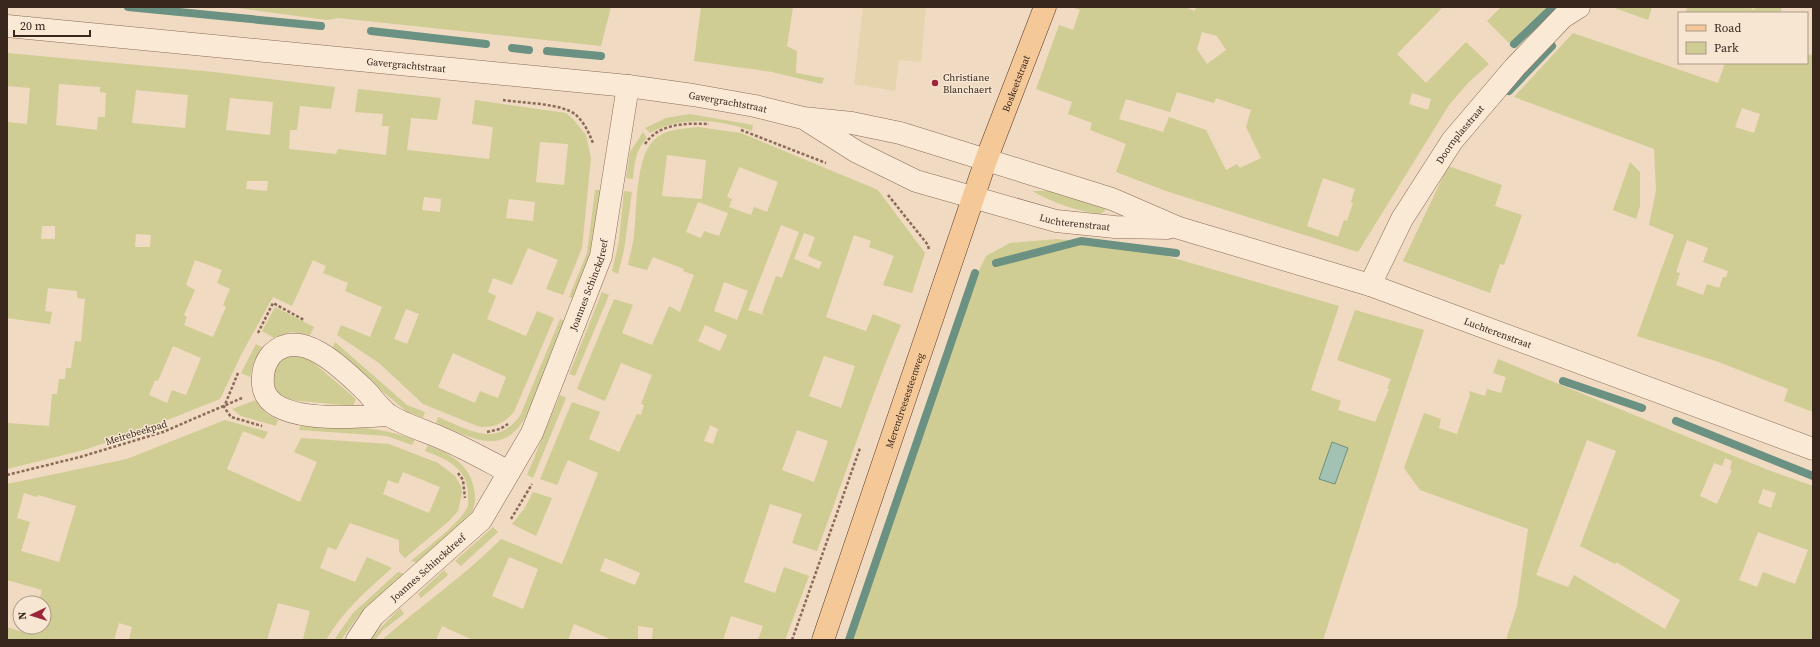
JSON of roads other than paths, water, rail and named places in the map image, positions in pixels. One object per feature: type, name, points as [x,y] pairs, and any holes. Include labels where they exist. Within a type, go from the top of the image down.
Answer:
[{"type":"main road","name":"Boskeetstraat","points":[[986,160],[1045,7]]},
{"type":"main road","name":"Merendreesesteenweg","points":[[823,640],[986,160]]},
{"type":"street","name":"Doornplasstraat","points":[[1370,285],[1402,219],[1452,141],[1515,67],[1563,17],[1579,7]]},
{"type":"street","name":"Gavergrachtstraat","points":[[7,26],[628,86],[693,95],[755,106],[804,118],[852,123],[900,133],[986,160]]},
{"type":"street","name":"Joannes Schinckdreef","points":[[357,640],[373,616],[481,520],[532,433],[601,256],[628,86]]},
{"type":"street","name":"Gavergrachtstraat","points":[[804,118],[857,152],[916,181],[974,198]]},
{"type":"street","name":"Luchterenstraat","points":[[986,160],[1112,199],[1179,228],[1370,285],[1813,449]]},
{"type":"street","name":"Luchterenstraat","points":[[974,198],[1056,221],[1115,227],[1179,228]]},
{"type":"street","points":[[389,415],[314,415],[292,412],[279,408],[270,400],[264,389],[262,374],[268,359],[278,349],[287,345],[301,344],[315,349],[341,369],[389,415],[458,445],[509,472]]},
{"type":"waterway","points":[[128,7],[321,26]]},
{"type":"waterway","points":[[1514,44],[1551,9]]},
{"type":"waterway","points":[[371,31],[486,44]]},
{"type":"waterway","points":[[1509,91],[1552,46]]},
{"type":"waterway","points":[[512,48],[529,50]]},
{"type":"waterway","points":[[547,51],[601,56]]},
{"type":"waterway","points":[[996,263],[1081,241],[1176,253]]},
{"type":"waterway","points":[[849,640],[975,273]]},
{"type":"waterway","points":[[1563,381],[1642,408]]},
{"type":"waterway","points":[[1676,421],[1813,476]]},
{"type":"place","name":"Christiane Blanchaert","points":[[935,83]]}]
